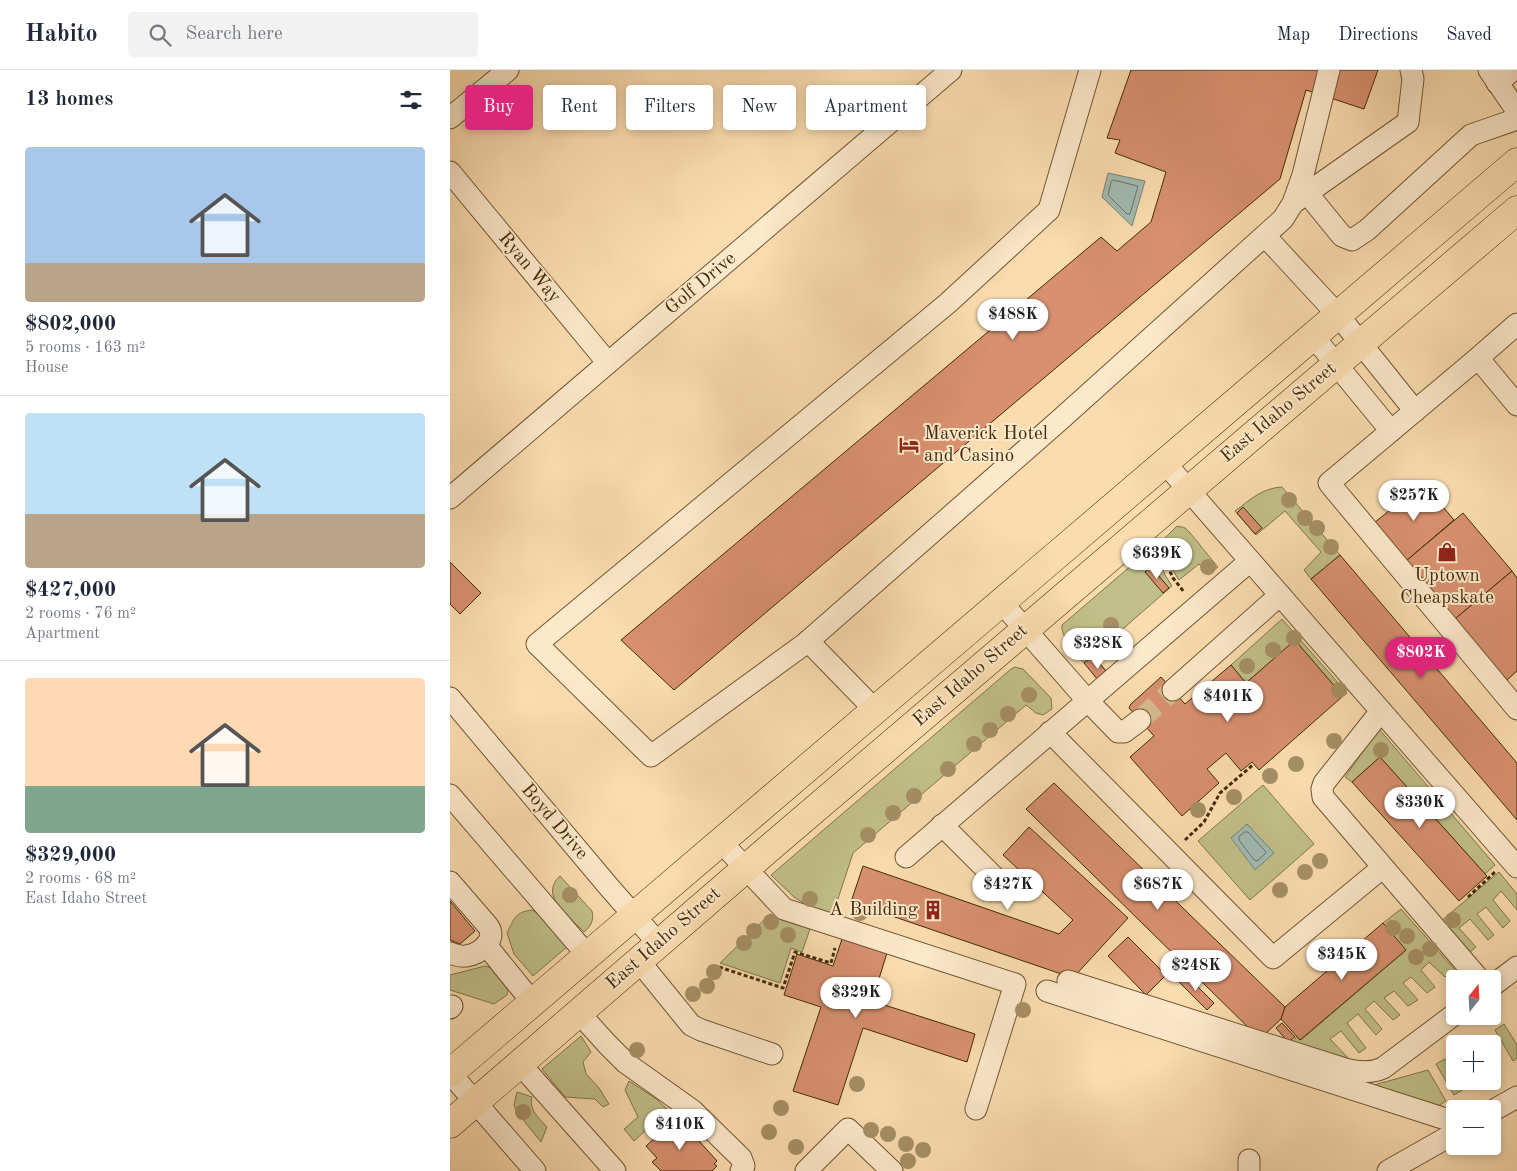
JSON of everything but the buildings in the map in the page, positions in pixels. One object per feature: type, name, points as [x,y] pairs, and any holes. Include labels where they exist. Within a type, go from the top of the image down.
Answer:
[{"type":"main road","name":"East Idaho Street","points":[[450,1073],[722,843],[1517,162]]},
{"type":"main road","name":"East Idaho Street","points":[[450,1124],[1517,210]]},
{"type":"street","points":[[450,118],[508,70]]},
{"type":"street","name":"Golf Drive","points":[[450,498],[951,70]]},
{"type":"street","points":[[1090,70],[1049,210],[948,303],[537,644],[651,756],[808,641],[1062,418],[1264,236],[1300,199],[1408,122],[1414,79],[1411,70]]},
{"type":"street","points":[[1300,199],[1303,175],[1329,70]]},
{"type":"street","points":[[1500,74],[1517,111]]},
{"type":"street","points":[[1300,199],[1342,236],[1352,240],[1358,238],[1471,135],[1517,119]]},
{"type":"street","name":"Ryan Way","points":[[450,172],[608,363]]},
{"type":"street","points":[[1264,236],[1338,315],[1415,411]]},
{"type":"street","points":[[1517,324],[1329,483],[1517,709]]},
{"type":"street","points":[[1313,336],[1391,431]]},
{"type":"street","points":[[1478,358],[1517,405]]},
{"type":"street","points":[[1165,463],[1513,862]]},
{"type":"street","points":[[906,857],[1250,561]]},
{"type":"street","points":[[1173,690],[1280,595]]},
{"type":"street","points":[[1002,603],[1087,700],[1118,732],[1124,732],[1140,720]]},
{"type":"street","points":[[808,641],[876,711]]},
{"type":"street","name":"Boyd Drive","points":[[450,698],[634,916],[649,953],[691,1025],[772,1054]]},
{"type":"street","points":[[1380,711],[1324,784],[1322,793],[1338,816],[1471,970]]},
{"type":"street","points":[[1050,732],[1273,958],[1382,868]]},
{"type":"street","points":[[450,795],[588,956]]},
{"type":"street","points":[[942,825],[1006,889]]},
{"type":"street","points":[[722,843],[781,907],[1015,984],[976,1109]]},
{"type":"street","points":[[450,882],[491,930],[490,940],[486,946],[477,952],[464,957],[450,953]]},
{"type":"street","points":[[486,946],[533,1002]]},
{"type":"street","points":[[1501,979],[1517,967]]},
{"type":"street","points":[[1068,981],[1342,1068],[1360,1072],[1376,1071],[1384,1068],[1446,1021]]},
{"type":"street","points":[[1047,991],[1446,1119]]},
{"type":"street","points":[[579,1013],[626,1063],[692,1110],[741,1158],[744,1166],[741,1171]]},
{"type":"street","points":[[520,1064],[616,1171]]},
{"type":"street","points":[[450,1073],[534,1171]]},
{"type":"street","points":[[1501,1106],[1517,1097]]},
{"type":"street","points":[[806,1171],[848,1129],[892,1171]]},
{"type":"street","points":[[1388,1171],[1446,1138]]},
{"type":"path","points":[[1156,540],[1173,578],[1195,608]]},
{"type":"path","points":[[1171,854],[1204,822],[1220,793],[1254,764]]},
{"type":"path","points":[[1468,897],[1513,862]]},
{"type":"path","points":[[718,967],[783,988],[794,952],[831,964],[842,928]]},
{"type":"shaded area","points":[[1282,487],[1340,555],[1311,579],[1304,570],[1321,552],[1285,511],[1256,535],[1235,511],[1262,492]]},
{"type":"shaded area","points":[[1177,526],[1187,530],[1218,567],[1208,575],[1199,564],[1179,580],[1172,569],[1161,542]]},
{"type":"shaded area","points":[[1154,546],[1165,575],[1172,586],[1093,655],[1111,677],[1086,664],[1079,657],[1064,635],[1062,625]]},
{"type":"shaded area","points":[[1282,619],[1347,693],[1343,696],[1295,641],[1246,683],[1231,665]]},
{"type":"shaded area","points":[[1015,667],[1023,669],[1051,698],[1052,709],[1043,715],[1036,713],[1026,705],[853,853],[833,914],[810,907],[794,897],[771,875],[1011,669]]},
{"type":"shaded area","points":[[1379,729],[1495,865],[1485,874],[1380,757],[1352,782],[1345,777]]},
{"type":"shaded area","points":[[1263,785],[1314,844],[1250,900],[1198,841]]},
{"type":"shaded area","points":[[1499,872],[1517,894],[1517,910],[1501,891],[1493,900],[1510,921],[1503,928],[1486,907],[1477,914],[1494,935],[1488,940],[1470,919],[1459,928],[1476,947],[1470,952],[1440,922]]},
{"type":"shaded area","points":[[560,876],[592,911],[593,918],[584,932],[564,913],[554,899],[552,891],[554,884]]},
{"type":"shaded area","points":[[1401,909],[1455,970],[1446,970],[1445,977],[1429,962],[1421,970],[1435,987],[1427,993],[1411,977],[1403,983],[1418,1000],[1408,1006],[1394,991],[1384,998],[1400,1015],[1393,1020],[1374,1001],[1365,1009],[1382,1029],[1376,1035],[1358,1014],[1347,1023],[1366,1048],[1359,1053],[1341,1031],[1330,1039],[1351,1061],[1297,1046],[1294,1041],[1297,1036],[1301,1040],[1405,951],[1383,923]]},
{"type":"shaded area","points":[[532,910],[568,946],[533,976],[514,954],[507,933],[518,914]]},
{"type":"shaded area","points":[[770,914],[810,929],[802,952],[791,948],[780,983],[720,963]]},
{"type":"shaded area","points":[[485,966],[491,968],[508,990],[507,995],[494,1004],[450,990],[450,975]]},
{"type":"shaded area","points":[[1504,1024],[1517,1045],[1517,1058],[1513,1061],[1501,1040],[1501,1035],[1498,1035],[1495,1030]]},
{"type":"shaded area","points":[[581,1036],[591,1052],[583,1062],[586,1074],[599,1088],[609,1104],[603,1107],[595,1099],[565,1097],[542,1069]]},
{"type":"shaded area","points":[[1445,1059],[1446,1061],[1446,1081],[1436,1064]]},
{"type":"shaded area","points":[[1428,1070],[1446,1101],[1438,1106],[1374,1085]]},
{"type":"shaded area","points":[[629,1081],[655,1098],[668,1110],[634,1141],[624,1129],[638,1117],[625,1090]]},
{"type":"shaded area","points":[[1451,1090],[1462,1090],[1454,1095]]},
{"type":"shaded area","points":[[517,1092],[532,1097],[533,1110],[547,1127],[541,1142],[516,1111],[514,1105]]},
{"type":"water","points":[[1108,173],[1145,181],[1132,226],[1102,197]]},
{"type":"water","points":[[1247,824],[1274,853],[1255,870],[1231,838]]},
{"type":"tunnel","points":[[1140,720],[1173,690]]},
{"type":"place","name":"Maverick Hotel and Casino","points":[[909,445]]},
{"type":"place","name":"Uptown Cheapskate","points":[[1447,552]]},
{"type":"place","name":"A Building","points":[[933,910]]}]
